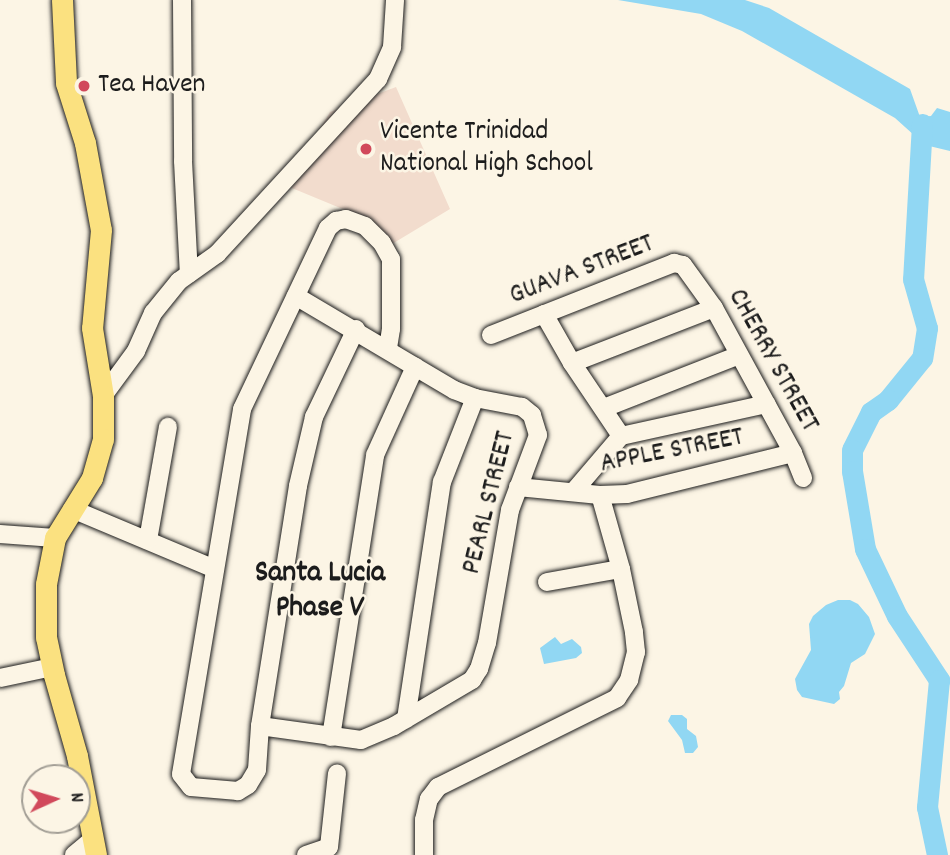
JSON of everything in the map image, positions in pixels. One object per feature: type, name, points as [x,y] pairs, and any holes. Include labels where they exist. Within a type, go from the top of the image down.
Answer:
[{"type":"main road","points":[[62,0],[66,83],[85,144],[101,230],[92,328],[103,396],[103,439],[92,478],[55,538],[46,584],[46,637],[77,756],[95,847]]},
{"type":"street","points":[[182,0],[183,161],[189,274]]},
{"type":"street","points":[[103,396],[136,351],[153,313],[189,274],[217,254],[379,79],[392,47],[395,0]]},
{"type":"street","points":[[356,330],[314,417],[298,486],[260,726],[257,770],[248,785],[238,791],[191,788],[181,774],[242,409],[328,228],[335,221],[346,219],[365,226],[382,243],[391,259],[391,329],[388,349]]},
{"type":"street","name":"GUAVA STREET","points":[[491,335],[674,263],[683,265],[690,273]]},
{"type":"street","name":"CHERRY STREET","points":[[690,273],[714,307],[793,453],[803,478]]},
{"type":"street","name":"PEARL STREET","points":[[260,726],[360,740],[406,719],[464,687],[480,669],[487,643],[503,543],[538,435],[536,422],[522,407],[475,398],[454,390],[296,296]]},
{"type":"street","points":[[572,363],[714,307]]},
{"type":"street","points":[[544,314],[572,363],[621,436]]},
{"type":"street","points":[[604,408],[739,355]]},
{"type":"street","points":[[331,737],[375,455],[415,367]]},
{"type":"street","points":[[406,719],[442,482],[475,398]]},
{"type":"street","points":[[574,491],[621,436],[767,404]]},
{"type":"street","points":[[148,540],[168,427]]},
{"type":"street","name":"APPLE STREET","points":[[519,487],[600,495],[658,488],[793,453]]},
{"type":"street","points":[[424,855],[424,820],[429,799],[438,787],[617,698],[629,681],[636,652],[621,569],[600,495]]},
{"type":"street","points":[[72,509],[215,569]]},
{"type":"street","points":[[0,534],[55,538]]},
{"type":"street","points":[[547,582],[621,569]]},
{"type":"street","points":[[0,678],[52,667]]},
{"type":"street","points":[[306,855],[330,851],[337,773]]},
{"type":"street","points":[[74,855],[95,847]]},
{"type":"shaded area","name":"Vicente Trinidad National High School","points":[[396,87],[450,209],[392,244],[362,217],[287,186],[330,112]]},
{"type":"water","points":[[618,0],[745,0],[769,8],[910,89],[920,117],[931,116],[937,108],[950,112],[950,151],[925,145],[895,118],[742,31],[701,14]]},
{"type":"water","points":[[838,600],[850,600],[858,604],[869,617],[875,634],[865,654],[851,663],[844,686],[839,692],[840,699],[834,704],[802,697],[797,690],[795,679],[811,650],[809,624],[813,616],[826,605]]},
{"type":"water","points":[[555,637],[561,644],[572,639],[581,647],[582,653],[576,658],[544,664],[540,648]]},
{"type":"water","points":[[671,715],[682,715],[687,719],[687,729],[696,736],[698,747],[693,753],[685,753],[682,740],[668,721]]},
{"type":"waterway","points":[[922,124],[913,279],[927,328],[922,358],[888,400],[871,412],[852,450],[852,471],[865,549],[897,616],[939,680],[927,807],[937,855]]},
{"type":"place","name":"Tea Haven","points":[[84,86]]},
{"type":"place","name":"Vicente Trinidad National High School","points":[[366,149]]},
{"type":"district","name":"Santa Lucia Phase V","points":[[320,592]]}]
